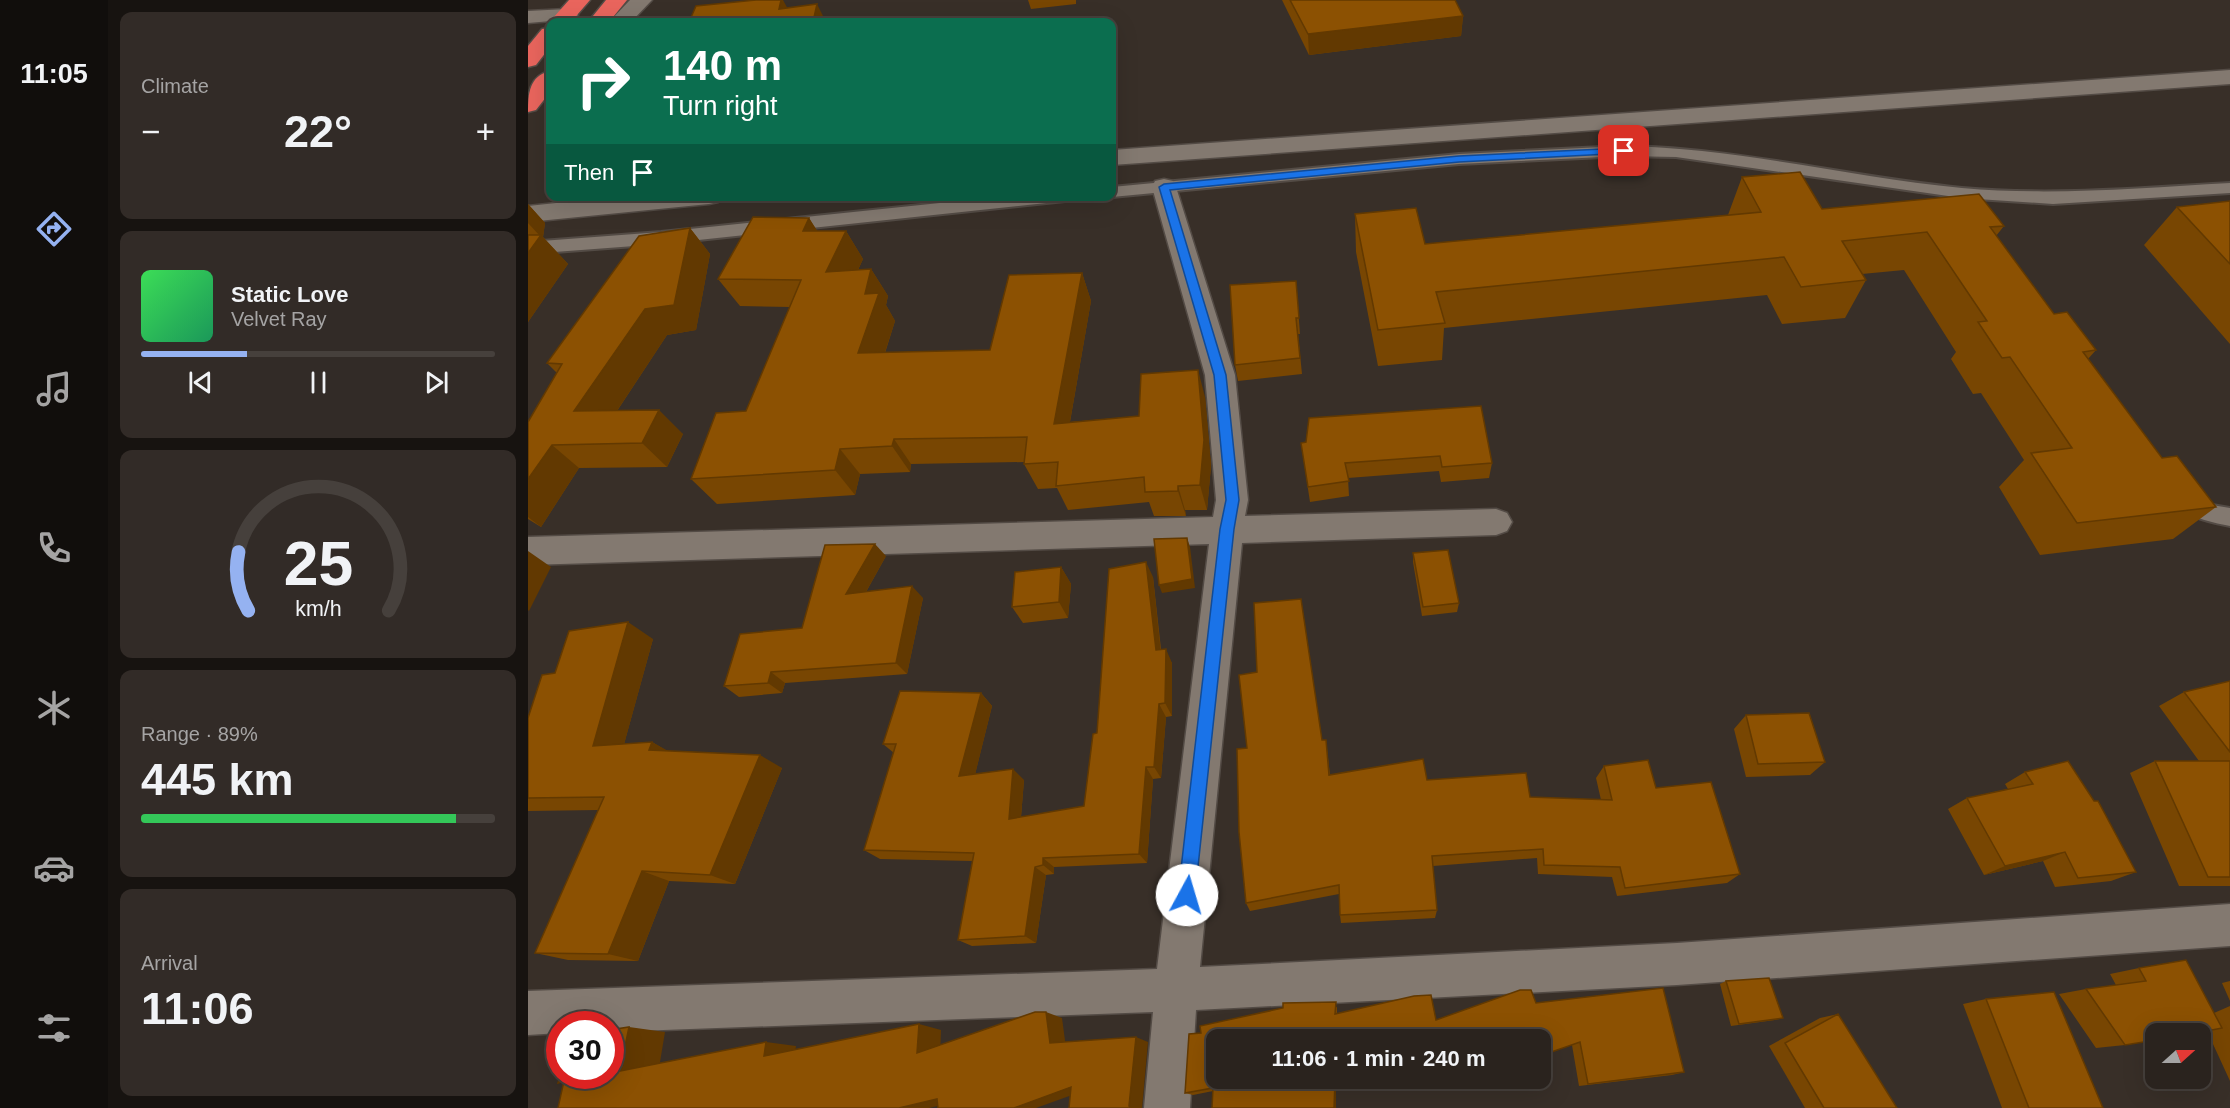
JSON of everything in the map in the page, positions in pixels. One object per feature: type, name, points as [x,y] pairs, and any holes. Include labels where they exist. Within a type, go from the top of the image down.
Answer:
[{"type":"highway","points":[[601,18],[617,0]]},
{"type":"highway","points":[[528,60],[546,39]]},
{"type":"highway","points":[[528,105],[546,83]]},
{"type":"street","points":[[623,18],[642,0]]},
{"type":"street","points":[[528,17],[569,13]]},
{"type":"street","points":[[1116,158],[1707,117],[2230,77]]},
{"type":"street","points":[[1164,187],[1220,375],[1232,500],[1176,990],[1167,1108]]},
{"type":"street","points":[[528,214],[659,201]]},
{"type":"street","points":[[528,551],[1496,522]]},
{"type":"street","points":[[528,1013],[1176,990],[1677,964],[2230,925]]},
{"type":"lane","points":[[1116,192],[1459,159],[1624,151],[1677,152],[1962,193],[2053,198],[2230,188]]},
{"type":"lane","points":[[1962,193],[1976,212]]},
{"type":"lane","points":[[528,248],[661,237],[1016,201]]},
{"type":"lane","points":[[2163,483],[2207,513],[2230,517]]},
{"type":"building","points":[[756,0],[781,0],[779,9],[817,4],[814,18],[691,18],[696,6]]},
{"type":"building","points":[[1290,0],[1455,0],[1463,16],[1308,34]]},
{"type":"building","points":[[1800,172],[1822,209],[1979,194],[2004,226],[1990,227],[2054,314],[2067,312],[2096,350],[2083,352],[2162,458],[2177,456],[2216,507],[2077,523],[2031,453],[2072,448],[2010,357],[2002,358],[1978,322],[1987,321],[1927,232],[1842,241],[1866,280],[1801,287],[1784,257],[1436,292],[1445,323],[1378,330],[1355,214],[1416,208],[1425,244],[1761,212],[1742,177]]},
{"type":"building","points":[[2230,201],[2230,264],[2177,207]]},
{"type":"building","points":[[753,217],[809,218],[803,231],[846,231],[826,272],[871,269],[865,294],[879,293],[858,353],[990,350],[1009,275],[1082,273],[1054,424],[1139,416],[1141,374],[1198,370],[1204,440],[1200,485],[1178,486],[1178,491],[1145,492],[1144,477],[1056,486],[1058,462],[1024,464],[1027,437],[894,439],[892,446],[840,449],[835,470],[691,479],[716,413],[746,411],[801,280],[718,279]]},
{"type":"building","points":[[690,228],[674,305],[645,309],[574,411],[659,410],[642,443],[552,445],[528,479],[528,422],[562,364],[547,363],[639,236]]},
{"type":"building","points":[[528,235],[541,235],[528,253]]},
{"type":"building","points":[[1296,281],[1299,318],[1296,318],[1300,358],[1235,365],[1230,285]]},
{"type":"building","points":[[1481,406],[1492,463],[1442,467],[1440,456],[1345,463],[1349,481],[1308,487],[1301,443],[1306,442],[1309,418]]},
{"type":"building","points":[[1187,538],[1192,579],[1159,585],[1154,539]]},
{"type":"building","points":[[875,544],[846,594],[912,586],[896,663],[771,672],[768,683],[724,686],[740,634],[802,628],[825,545]]},
{"type":"building","points":[[1448,550],[1459,603],[1423,607],[1413,553]]},
{"type":"building","points":[[1146,562],[1156,650],[1166,649],[1165,703],[1159,704],[1154,767],[1146,767],[1139,854],[1043,858],[1043,865],[1035,867],[1025,936],[958,940],[974,853],[864,850],[896,744],[883,744],[900,691],[981,693],[959,776],[1013,769],[1009,819],[1084,806],[1093,734],[1097,733],[1109,569]]},
{"type":"building","points":[[1061,567],[1059,602],[1012,607],[1015,572]]},
{"type":"building","points":[[1301,599],[1322,740],[1326,740],[1329,775],[1423,759],[1427,780],[1526,773],[1530,797],[1612,800],[1604,766],[1648,760],[1656,788],[1711,782],[1740,874],[1625,888],[1620,867],[1544,865],[1543,849],[1432,856],[1437,910],[1340,915],[1339,885],[1246,903],[1239,832],[1237,749],[1247,748],[1239,675],[1257,672],[1254,603]]},
{"type":"building","points":[[628,622],[593,746],[652,742],[649,750],[760,755],[710,875],[642,871],[608,954],[535,953],[604,797],[528,798],[528,718],[542,675],[555,673],[569,631]]},
{"type":"building","points":[[2230,681],[2230,752],[2184,692]]},
{"type":"building","points":[[1809,713],[1825,762],[1758,764],[1746,715]]},
{"type":"building","points":[[2068,761],[2094,801],[2098,801],[2136,872],[2078,878],[2065,852],[2005,866],[1967,798],[2033,784],[2025,772]]},
{"type":"building","points":[[2155,761],[2230,761],[2230,877],[2208,877]]},
{"type":"building","points":[[2186,960],[2222,1028],[2211,1030],[2211,1023],[2145,1023],[2145,1042],[2125,1045],[2086,989],[2146,981],[2139,968]]},
{"type":"building","points":[[1769,978],[1783,1018],[1739,1024],[1726,981]]},
{"type":"building","points":[[1663,988],[1684,1072],[1588,1084],[1580,1042],[1551,1052],[1551,1029],[1206,1029],[1207,1089],[1185,1093],[1189,1034],[1201,1033],[1200,1026],[1283,1008],[1283,1003],[1336,1002],[1335,1014],[1414,996],[1431,995],[1436,1020],[1520,990],[1531,990],[1536,1003]]},
{"type":"building","points":[[2054,992],[2103,1108],[2029,1108],[1986,999]]},
{"type":"building","points":[[1035,1012],[1046,1012],[1050,1043],[1136,1037],[1129,1106],[1131,1108],[1069,1108],[1071,1087],[1014,1108],[938,1108],[937,1099],[899,1108],[558,1108],[562,1089],[624,1089],[624,1070],[766,1042],[764,1056],[919,1024],[917,1053]]},
{"type":"building","points":[[1838,1014],[1897,1108],[1824,1108],[1785,1043]]},
{"type":"building","points":[[629,1027],[624,1051],[624,1028]]},
{"type":"building","points":[[1213,1089],[1335,1089],[1334,1108],[1212,1108]]},
{"type":"route","points":[[1187,895],[1232,500],[1220,375],[1164,187],[1459,159],[1624,151]]}]
